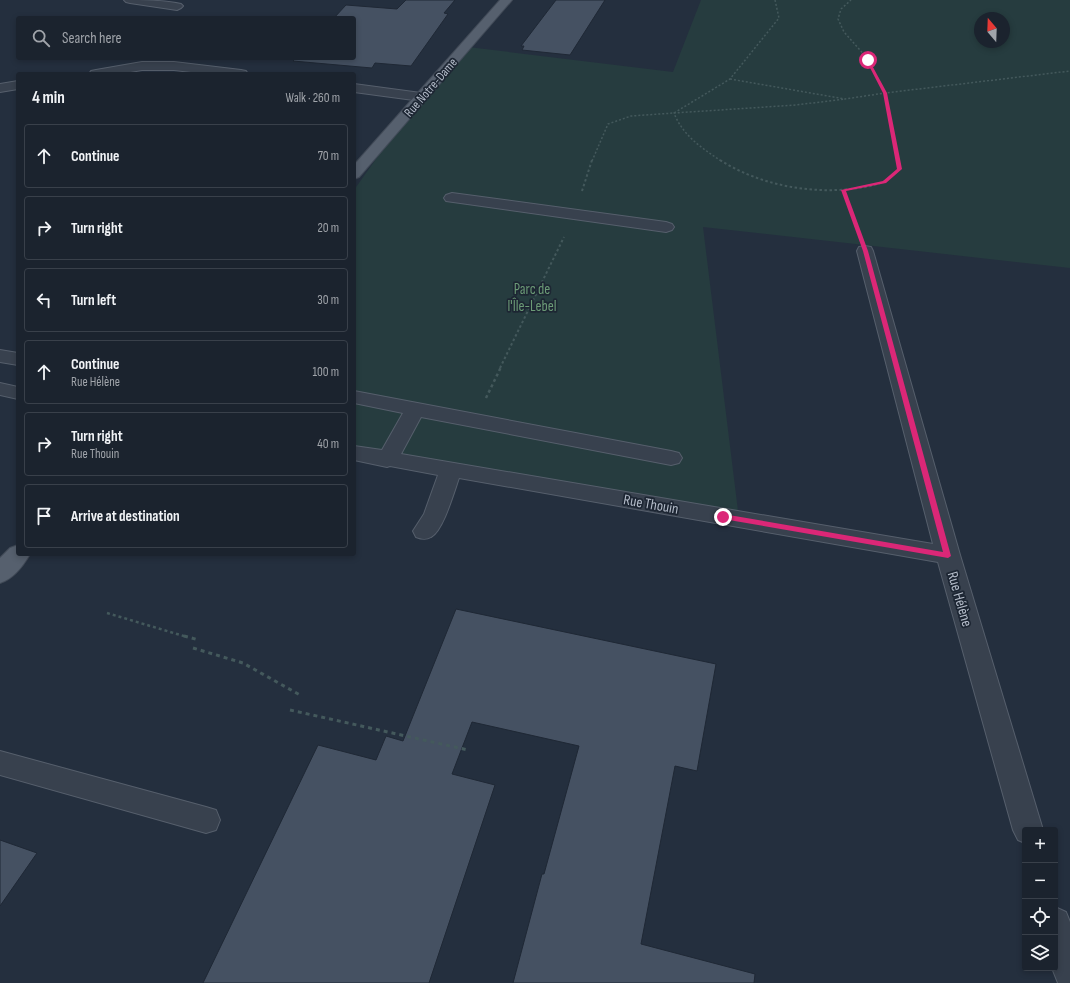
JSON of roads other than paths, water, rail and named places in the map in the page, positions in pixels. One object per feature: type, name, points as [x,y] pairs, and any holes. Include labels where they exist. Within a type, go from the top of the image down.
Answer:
[{"type":"main road","name":"Rue Notre-Dame","points":[[356,172],[506,0]]},
{"type":"main road","points":[[0,574],[16,556]]},
{"type":"street","points":[[130,0],[180,3]]},
{"type":"street","points":[[171,16],[180,3]]},
{"type":"street","points":[[108,72],[142,66],[174,66],[224,72]]},
{"type":"street","points":[[0,88],[16,85]]},
{"type":"street","points":[[356,88],[421,97]]},
{"type":"street","points":[[396,109],[410,111]]},
{"type":"street","points":[[452,198],[666,227]]},
{"type":"street","name":"Rue Hélène","points":[[865,251],[948,556],[1027,827]]},
{"type":"street","points":[[0,356],[16,359]]},
{"type":"street","points":[[0,389],[16,393]]},
{"type":"street","points":[[356,397],[671,458]]},
{"type":"street","points":[[387,460],[415,409]]},
{"type":"street","name":"Rue Thouin","points":[[356,453],[948,556]]},
{"type":"street","points":[[424,531],[434,517],[451,470]]},
{"type":"street","points":[[0,763],[206,820]]},
{"type":"street","points":[[1058,933],[1070,974]]},
{"type":"park label","name":"Parc de l'Île-Lebel","points":[[532,298]]}]
